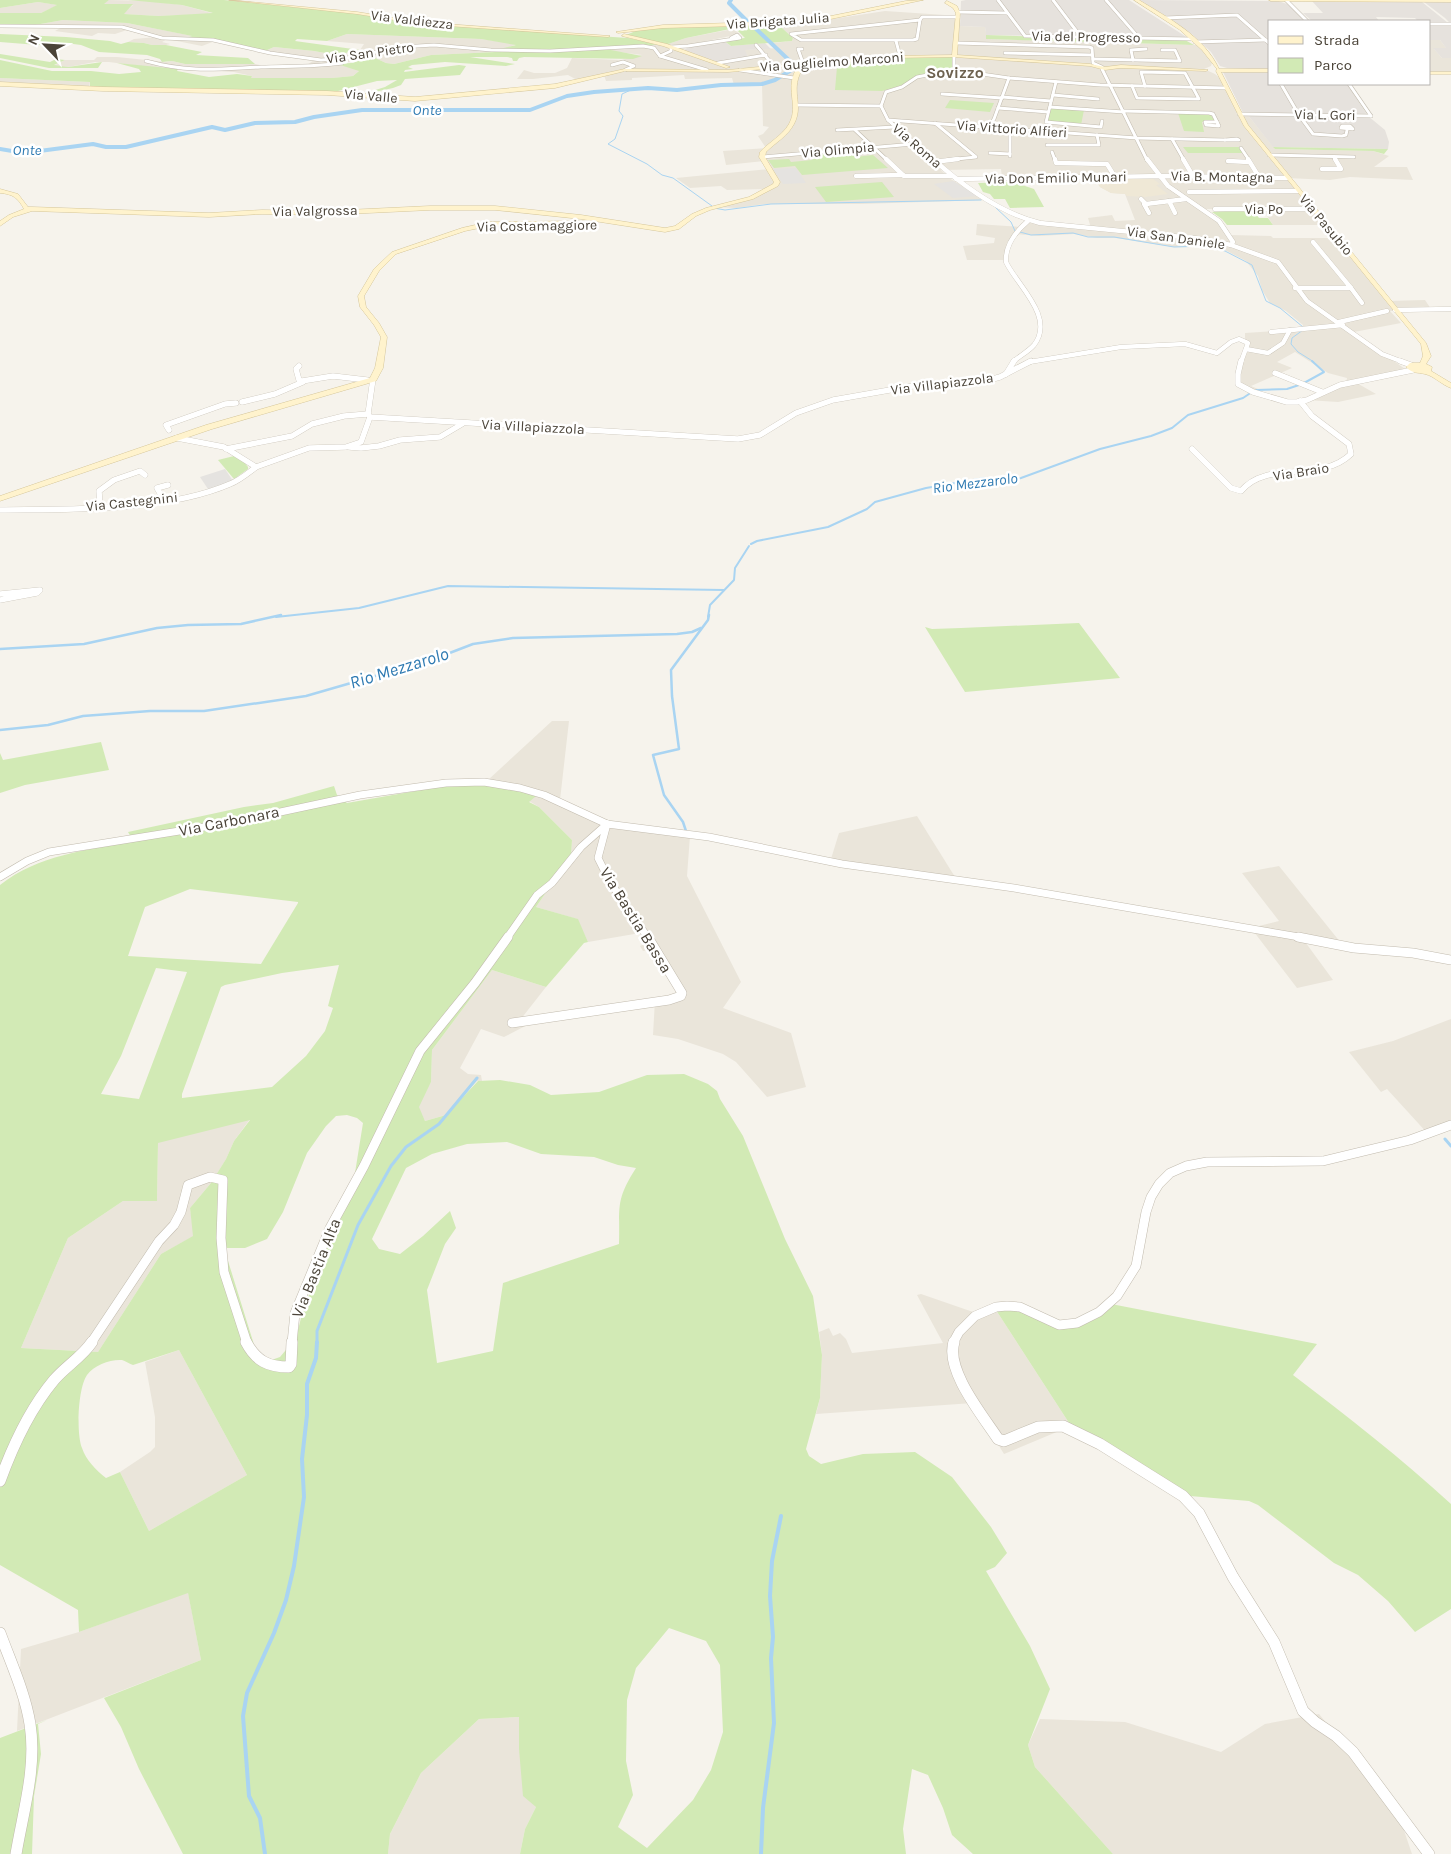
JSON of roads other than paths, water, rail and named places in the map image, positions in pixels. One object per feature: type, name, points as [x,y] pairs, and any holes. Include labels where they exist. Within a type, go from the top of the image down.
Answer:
[{"type":"street","name":"Via Valdiezza","points":[[232,0],[357,13],[419,23],[593,35],[621,34]]},
{"type":"street","name":"Via Brigata Julia","points":[[621,34],[633,29],[800,22],[842,16],[921,0]]},
{"type":"street","points":[[940,0],[957,9]]},
{"type":"street","name":"Via del Progresso","points":[[998,0],[1025,36],[1266,40]]},
{"type":"street","points":[[1052,0],[1081,37]]},
{"type":"street","points":[[1106,0],[1139,38]]},
{"type":"street","points":[[1271,0],[1451,1]]},
{"type":"street","points":[[1286,0],[1306,20]]},
{"type":"street","name":"Via Pasubio","points":[[1136,1],[1165,18],[1204,49],[1218,69],[1239,114],[1269,155],[1424,344],[1427,356],[1424,368]]},
{"type":"street","points":[[954,70],[957,9]]},
{"type":"street","points":[[637,228],[666,230],[678,228],[694,215],[708,209],[751,198],[771,189],[777,182],[762,156],[767,148],[790,127],[795,117],[792,86],[800,64],[800,49],[791,32],[836,28],[838,30],[858,28],[856,26],[920,20],[922,17],[957,9],[1007,13]]},
{"type":"street","points":[[1165,18],[1237,15],[1266,40]]},
{"type":"street","points":[[796,42],[917,39],[920,20]]},
{"type":"street","name":"Via San Pietro","points":[[0,26],[58,24],[122,27],[162,38],[217,41],[270,53],[321,60],[368,54],[401,47],[438,45],[491,50],[550,51],[633,46],[654,48],[660,56],[707,70]]},
{"type":"street","points":[[1431,24],[1451,24]]},
{"type":"street","points":[[621,34],[683,49],[740,70],[775,77],[794,78]]},
{"type":"street","points":[[683,49],[730,38]]},
{"type":"street","points":[[896,40],[900,56]]},
{"type":"street","points":[[956,43],[1091,47],[1095,65],[1105,68],[1121,66],[1268,71]]},
{"type":"street","points":[[756,45],[774,66]]},
{"type":"street","points":[[1002,59],[1006,45]]},
{"type":"street","points":[[660,56],[671,51],[671,47]]},
{"type":"street","points":[[1133,60],[1131,49],[1146,49]]},
{"type":"street","points":[[1005,53],[1180,61],[1176,50],[1162,50]]},
{"type":"street","points":[[146,61],[176,69],[228,70],[262,67],[324,66],[355,60],[368,54]]},
{"type":"street","points":[[718,63],[766,55]]},
{"type":"street","name":"Via Guglielmo Marconi","points":[[740,70],[789,64],[900,56],[954,56],[1090,65],[1105,68]]},
{"type":"street","points":[[1207,69],[1211,66],[1211,59]]},
{"type":"street","points":[[612,65],[623,62],[634,66],[625,70]]},
{"type":"street","points":[[1105,68],[1111,86],[1144,156],[1158,176],[1166,185],[1221,222],[1230,235],[1233,242],[1231,245]]},
{"type":"street","points":[[1207,69],[1223,80]]},
{"type":"street","name":"Via Valle","points":[[0,84],[103,89],[335,94],[415,99],[555,86],[625,70],[740,70]]},
{"type":"street","name":"Via Roma","points":[[1021,218],[954,178],[895,127],[888,120],[881,106],[886,92],[902,87],[916,77],[954,70],[1008,78],[1111,86],[1226,88]]},
{"type":"street","points":[[1132,86],[1138,98],[1199,99],[1185,73],[1141,72],[1146,86]]},
{"type":"street","points":[[1431,73],[1451,74]]},
{"type":"street","points":[[989,127],[1002,98],[1008,78]]},
{"type":"street","points":[[1056,82],[1046,122],[1101,127],[1102,121]]},
{"type":"street","points":[[1282,85],[1299,115],[1313,134],[1342,136],[1346,134],[1347,130]]},
{"type":"street","points":[[1288,85],[1304,115],[1305,121]]},
{"type":"street","name":"Via L. Gori","points":[[1239,114],[1371,116],[1350,85]]},
{"type":"street","points":[[942,94],[1052,101]]},
{"type":"street","points":[[1053,95],[1098,99]]},
{"type":"street","points":[[1291,100],[1296,101]]},
{"type":"street","points":[[795,105],[881,106]]},
{"type":"street","points":[[1050,107],[1209,113],[1213,114],[1217,122]]},
{"type":"street","points":[[998,108],[1048,112]]},
{"type":"street","name":"Via Vittorio Alfieri","points":[[888,120],[1137,138],[1225,140]]},
{"type":"street","points":[[934,123],[976,158]]},
{"type":"street","points":[[837,130],[895,127]]},
{"type":"street","points":[[934,162],[990,155],[1010,155],[1010,129]]},
{"type":"street","points":[[855,130],[903,175]]},
{"type":"street","points":[[1047,145],[1099,145],[1097,135]]},
{"type":"street","points":[[1172,139],[1192,176]]},
{"type":"street","name":"Via Olimpia","points":[[762,156],[914,144]]},
{"type":"street","points":[[1240,148],[1259,177]]},
{"type":"street","points":[[1052,152],[1056,163],[1107,164],[1115,177]]},
{"type":"street","points":[[1269,155],[1354,157]]},
{"type":"street","points":[[1322,170],[1341,169],[1334,157]]},
{"type":"street","points":[[1228,161],[1249,162]]},
{"type":"street","points":[[921,169],[928,176]]},
{"type":"street","points":[[910,170],[916,176]]},
{"type":"street","points":[[936,172],[941,176]]},
{"type":"street","name":"Via Don Emilio Munari","points":[[856,176],[903,175],[954,178],[1158,176]]},
{"type":"street","name":"Via B. Montagna","points":[[1158,176],[1235,179],[1259,177],[1287,178]]},
{"type":"street","points":[[1189,192],[1243,190],[1298,191]]},
{"type":"street","points":[[0,191],[18,195],[22,198],[26,208],[32,210]]},
{"type":"street","points":[[1141,199],[1149,213]]},
{"type":"street","points":[[1144,204],[1186,199]]},
{"type":"street","points":[[1169,201],[1174,213]]},
{"type":"street","name":"Via Valgrossa","points":[[0,224],[17,213],[32,210],[92,210],[209,215],[262,212],[326,213],[430,208],[495,208],[581,217],[637,228]]},
{"type":"street","name":"Via Po","points":[[1215,210],[1313,209]]},
{"type":"street","name":"Via San Daniele","points":[[1021,218],[1028,221],[1174,236],[1231,245],[1278,262],[1284,268],[1295,288],[1307,301],[1341,323],[1382,354],[1412,368]]},
{"type":"street","points":[[1006,374],[1011,361],[1032,349],[1040,331],[1037,312],[1020,280],[1008,267],[1006,255],[1010,241],[1020,227],[1028,221]]},
{"type":"street","name":"Via Costamaggiore","points":[[369,416],[370,379],[379,368],[384,337],[377,324],[363,307],[362,296],[376,270],[394,253],[464,229],[489,224],[587,223],[637,228]]},
{"type":"street","points":[[1314,242],[1362,303]]},
{"type":"street","points":[[1295,288],[1351,288]]},
{"type":"street","points":[[1395,310],[1451,309]]},
{"type":"street","points":[[1271,332],[1341,323],[1387,311]]},
{"type":"street","points":[[1290,330],[1282,343],[1268,353],[1246,349],[1236,379],[1238,386],[1287,402],[1300,402],[1340,385],[1412,368],[1424,368],[1451,386]]},
{"type":"street","name":"Via Villapiazzola","points":[[369,416],[376,418],[738,439],[760,435],[796,413],[833,400],[924,384],[989,380],[1006,374],[1032,360],[1122,347],[1185,344],[1217,353],[1236,339],[1244,340],[1248,343],[1246,349]]},
{"type":"street","points":[[299,366],[296,369],[299,380],[303,382]]},
{"type":"street","points":[[1275,373],[1322,392]]},
{"type":"street","points":[[169,430],[166,425],[171,422],[225,404],[274,394],[318,377],[334,376],[370,379]]},
{"type":"street","points":[[0,499],[177,438],[370,379]]},
{"type":"street","name":"Via Braio","points":[[1192,449],[1231,488],[1241,491],[1246,485],[1257,480],[1276,475],[1336,467],[1347,461],[1351,454],[1349,444],[1312,416],[1300,402]]},
{"type":"street","points":[[225,449],[292,436],[312,424],[344,416],[369,416],[365,435],[360,442],[346,447]]},
{"type":"street","name":"Via Castegnini","points":[[0,510],[100,506],[176,499],[228,484],[256,467],[309,448],[361,448],[379,446],[400,440],[440,437],[464,423]]},
{"type":"street","points":[[177,438],[225,449],[256,467]]},
{"type":"street","points":[[100,506],[99,490],[114,480],[140,471],[145,475]]},
{"type":"street","points":[[164,500],[157,488],[168,485]]},
{"type":"street","points":[[0,594],[40,590],[36,593],[0,600]]},
{"type":"street","name":"Via Carbonara","points":[[0,877],[26,860],[49,852],[229,823],[360,795],[463,782],[492,783],[530,790],[608,824]]},
{"type":"street","points":[[608,824],[709,837],[842,864],[1014,888],[1262,929],[1354,948],[1413,953],[1451,960]]},
{"type":"street","name":"Via Bastia Bassa","points":[[512,1024],[669,1000],[681,996],[682,993],[664,963],[610,882],[598,858],[608,824]]},
{"type":"street","name":"Via Bastia Alta","points":[[0,1481],[13,1446],[38,1400],[56,1378],[87,1349],[159,1241],[174,1225],[181,1212],[186,1188],[192,1182],[213,1177],[223,1180],[221,1240],[223,1270],[243,1338],[250,1351],[266,1364],[289,1367],[291,1364],[292,1326],[295,1312],[320,1250],[364,1166],[420,1051],[474,984],[537,894],[552,882],[581,847],[608,824]]},
{"type":"street","points":[[1429,1854],[1353,1752],[1336,1736],[1315,1722],[1303,1711],[1274,1642],[1233,1577],[1208,1528],[1191,1504],[1174,1489],[1100,1444],[1063,1426],[1038,1427],[1004,1441],[998,1440],[959,1374],[953,1361],[952,1348],[958,1334],[973,1318],[996,1307],[1018,1307],[1059,1326],[1075,1324],[1102,1309],[1125,1288],[1133,1273],[1148,1204],[1161,1180],[1176,1168],[1193,1163],[1207,1162],[1324,1161],[1410,1140],[1451,1125]]},
{"type":"street","points":[[0,1633],[18,1681],[31,1726],[32,1748],[26,1799],[16,1854]]},
{"type":"waterway","name":"Onte","points":[[731,0],[729,3],[750,24]]},
{"type":"waterway","name":"Onte","points":[[0,149],[24,153],[93,144],[106,147],[126,147],[212,127],[225,130],[255,123],[295,122],[314,117],[362,110],[530,110],[567,96],[594,92],[648,88],[677,90],[721,85],[762,84],[775,80],[793,69],[792,63],[753,26]]},
{"type":"waterway","name":"Rio Mezzarolo","points":[[633,89],[622,94],[619,111],[623,116],[615,139],[608,144],[647,164],[662,175],[673,178],[712,206]]},
{"type":"waterway","name":"Rio Mezzarolo","points":[[714,208],[725,210],[771,204],[981,200]]},
{"type":"waterway","name":"Rio Mezzarolo","points":[[995,207],[1011,222],[1015,231]]},
{"type":"waterway","name":"Rio Mezzarolo","points":[[1020,232],[1031,235],[1073,233],[1088,237],[1114,237],[1174,247],[1207,246],[1225,251],[1252,265],[1266,301],[1280,308],[1303,327]]},
{"type":"waterway","name":"Rio Mezzarolo","points":[[1303,330],[1292,338],[1291,344],[1298,352],[1314,362]]},
{"type":"waterway","name":"Rio Mezzarolo","points":[[1304,383],[1324,372],[1312,361]]},
{"type":"waterway","name":"Rio Mezzarolo","points":[[1256,390],[1287,389],[1299,385]]},
{"type":"waterway","name":"Rio Mezzarolo","points":[[751,544],[757,541],[828,527],[867,509],[875,502],[926,488],[985,478],[1011,481],[1021,478],[1100,449],[1151,436],[1172,428],[1188,415],[1243,398],[1252,392]]},
{"type":"waterway","name":"Rio Mezzarolo","points":[[708,617],[710,605],[734,580],[735,568],[749,546]]},
{"type":"waterway","points":[[276,617],[359,608],[448,586],[724,590]]},
{"type":"waterway","points":[[0,649],[84,644],[157,628],[188,625],[241,624],[281,615]]},
{"type":"waterway","points":[[686,831],[683,822],[664,795],[653,755],[679,749],[672,696],[671,670],[708,620],[709,615]]},
{"type":"waterway","name":"Rio Mezzarolo","points":[[0,730],[48,725],[83,716],[150,711],[204,711],[306,696],[434,659],[473,644],[513,638],[677,634],[692,632],[701,628]]},
{"type":"waterway","points":[[317,1342],[317,1331],[358,1225],[391,1166],[406,1147],[439,1124],[477,1078]]},
{"type":"waterway","points":[[1445,1139],[1451,1146]]},
{"type":"waterway","points":[[265,1854],[260,1818],[249,1796],[243,1716],[247,1693],[274,1633],[286,1600],[294,1566],[304,1497],[302,1459],[307,1415],[307,1384],[316,1358],[317,1342]]},
{"type":"waterway","points":[[761,1854],[763,1808],[774,1723],[771,1658],[773,1637],[770,1596],[772,1561],[781,1516]]},
{"type":"district","name":"Sovizzo","points":[[955,72]]}]
